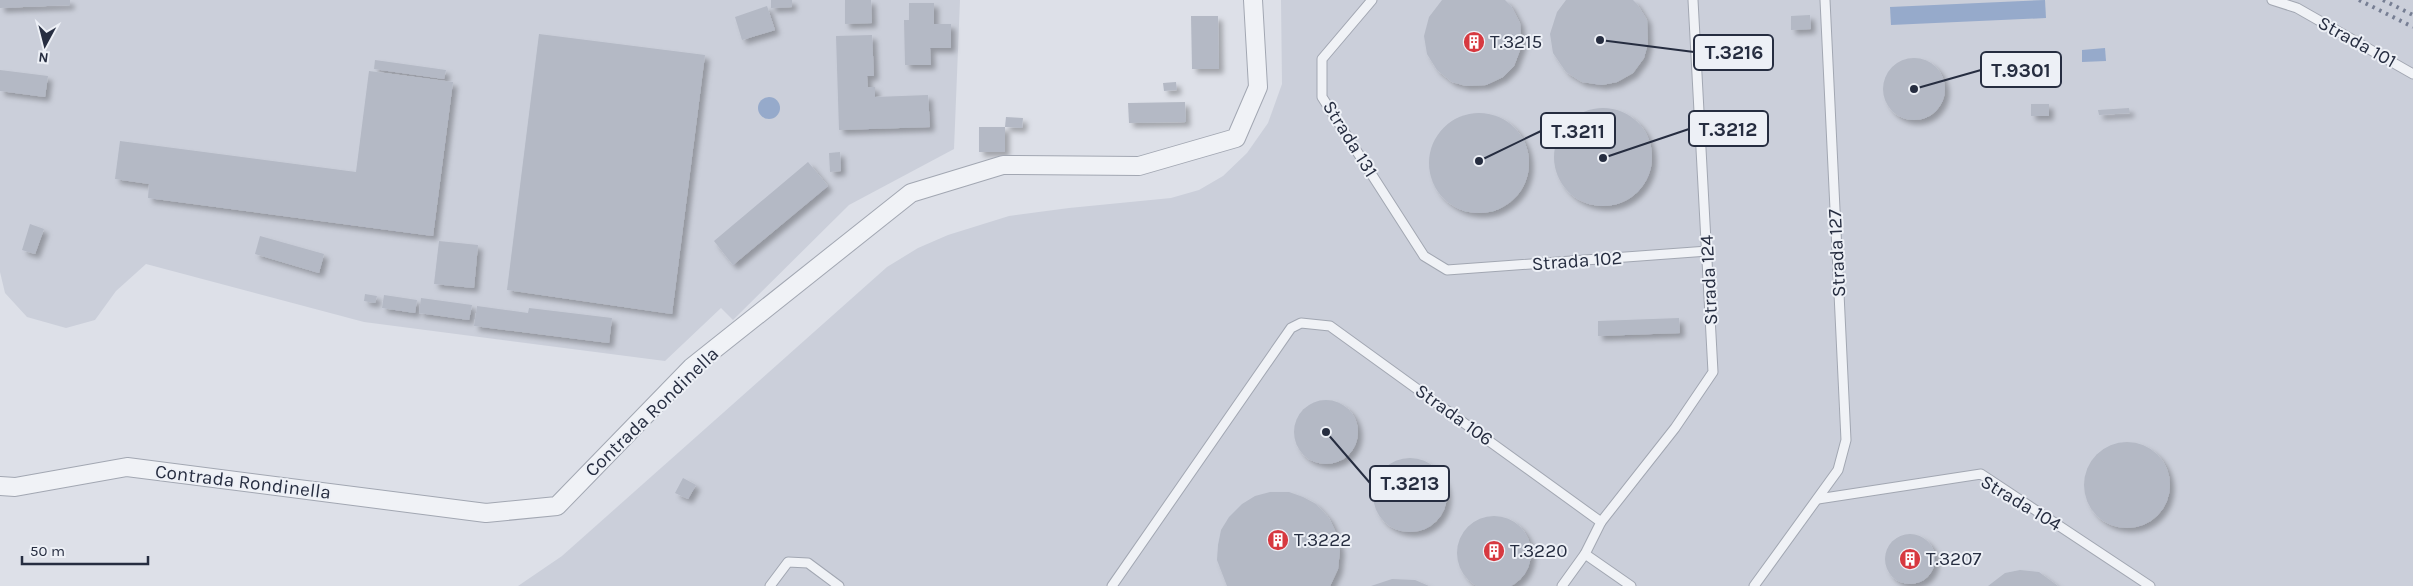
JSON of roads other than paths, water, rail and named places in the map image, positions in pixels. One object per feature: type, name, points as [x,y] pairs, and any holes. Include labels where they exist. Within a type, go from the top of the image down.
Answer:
[{"type":"street","name":"Contrada Rondinella","points":[[0,486],[15,488],[127,467],[486,514],[556,506],[692,367],[911,193],[1002,165],[1140,166],[1236,138],[1258,87],[1253,0]]},
{"type":"lane","name":"Strada 131","points":[[1372,0],[1322,58],[1322,97],[1424,256],[1447,270]]},
{"type":"lane","name":"Strada 124","points":[[1562,586],[1585,554],[1601,522],[1674,428],[1713,372],[1708,251],[1693,0]]},
{"type":"lane","name":"Strada 127","points":[[1754,586],[1838,470],[1846,440],[1825,0]]},
{"type":"lane","name":"Strada 101","points":[[2272,0],[2297,8],[2413,74]]},
{"type":"lane","name":"Strada 102","points":[[1447,270],[1708,251]]},
{"type":"lane","name":"Strada 106","points":[[1114,585],[1291,328],[1301,323],[1330,326],[1601,522]]},
{"type":"lane","name":"Strada 104","points":[[1818,499],[1981,474],[2150,586]]},
{"type":"lane","points":[[1585,554],[1630,586]]},
{"type":"lane","points":[[770,586],[788,562],[808,563],[840,586]]},
{"type":"water","points":[[2045,0],[2046,18],[1891,25],[1890,7]]},
{"type":"water","points":[[2105,48],[2106,61],[2082,62],[2082,50]]},
{"type":"water","points":[[769,97],[777,100],[780,108],[777,116],[769,119],[761,116],[758,108],[761,100]]},
{"type":"railway","points":[[2359,0],[2413,27]]},
{"type":"railway","points":[[2383,0],[2413,15]]},
{"type":"place","name":"T.3216","points":[[1600,40]]},
{"type":"place","name":"T.3215","points":[[1474,42]]},
{"type":"place","name":"T.9301","points":[[1914,89]]},
{"type":"place","name":"T.3212","points":[[1603,158]]},
{"type":"place","name":"T.3211","points":[[1479,161]]},
{"type":"place","name":"T.3213","points":[[1326,432]]},
{"type":"place","name":"T.3222","points":[[1278,540]]},
{"type":"place","name":"T.3220","points":[[1494,551]]},
{"type":"place","name":"T.3207","points":[[1910,559]]}]
